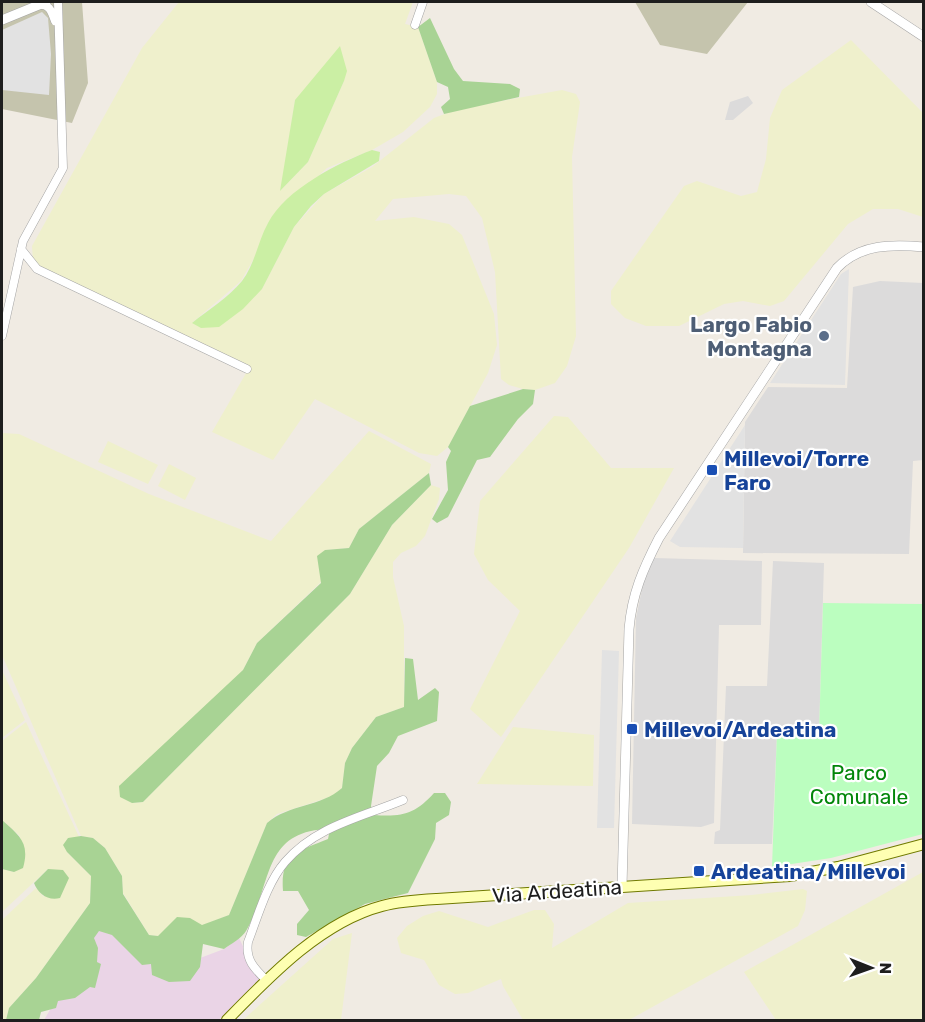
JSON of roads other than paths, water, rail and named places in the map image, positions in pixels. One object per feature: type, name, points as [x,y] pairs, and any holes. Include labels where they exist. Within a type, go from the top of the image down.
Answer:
[{"type":"main road","name":"Via Ardeatina","points":[[227,1020],[267,981],[324,935],[357,915],[383,905],[437,899],[806,874],[924,844]]},
{"type":"street","points":[[2,336],[21,249],[63,168],[58,2]]},
{"type":"street","points":[[415,25],[423,2]]},
{"type":"street","points":[[871,2],[924,37]]},
{"type":"street","points":[[2,20],[41,3],[51,10],[58,28]]},
{"type":"street","points":[[622,887],[629,629],[633,596],[641,572],[659,538],[837,268],[846,259],[862,250],[878,247],[924,246]]},
{"type":"street","points":[[21,249],[37,269],[247,369]]},
{"type":"street","points":[[267,981],[249,960],[246,952],[275,878],[285,862],[320,833],[333,826],[404,800]]},
{"type":"place","name":"Largo Fabio Montagna","points":[[824,336]]},
{"type":"place","name":"Millevoi/Torre Faro","points":[[712,470]]},
{"type":"place","name":"Millevoi/Ardeatina","points":[[632,729]]},
{"type":"place","name":"Ardeatina/Millevoi","points":[[699,871]]},
{"type":"park label","name":"Parco Comunale","points":[[859,784]]}]
